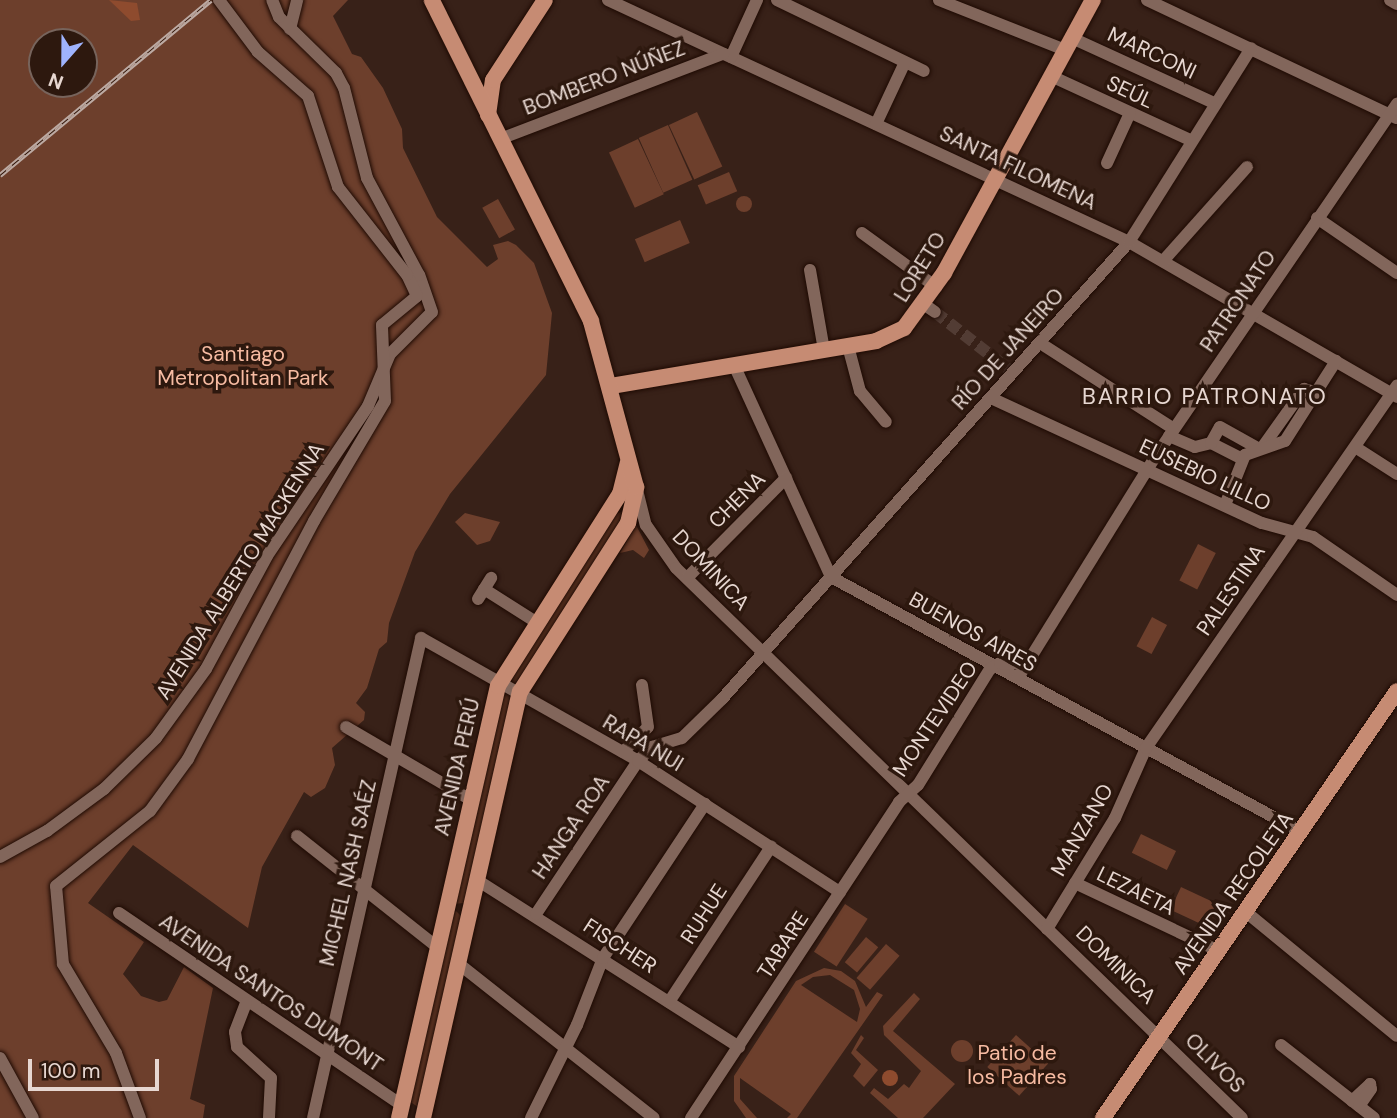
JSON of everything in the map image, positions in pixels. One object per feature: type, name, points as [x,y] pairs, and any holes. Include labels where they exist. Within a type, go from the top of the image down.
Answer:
[{"type":"main road","points":[[432,0],[585,308],[611,386],[627,457]]},
{"type":"main road","points":[[489,118],[493,80],[545,0]]},
{"type":"main road","name":"LORETO","points":[[611,386],[890,337],[930,308],[936,287],[1093,0]]},
{"type":"main road","points":[[470,79],[481,86],[493,80]]},
{"type":"main road","name":"AVENIDA PERÚ","points":[[423,1118],[520,692],[638,515],[636,487],[627,457]]},
{"type":"main road","name":"AVENIDA PERÚ","points":[[401,1111],[500,681],[623,489],[627,457]]},
{"type":"main road","points":[[605,516],[620,509],[638,515]]},
{"type":"main road","name":"AVENIDA RECOLETA","points":[[1103,1118],[1397,691]]},
{"type":"main road","points":[[445,911],[460,905],[469,916]]},
{"type":"main road","points":[[401,1111],[423,1118]]},
{"type":"street","points":[[140,1118],[116,1053],[63,964],[56,886],[150,811],[188,759],[314,521],[385,401],[382,325],[417,296],[407,275],[338,187],[309,96],[258,52],[219,0]]},
{"type":"street","points":[[272,0],[290,29]]},
{"type":"street","points":[[290,29],[297,0]]},
{"type":"street","name":"SANTA FILOMENA","points":[[608,0],[1129,242],[1395,392]]},
{"type":"street","points":[[727,56],[757,0]]},
{"type":"street","points":[[776,0],[924,71]]},
{"type":"street","name":"MARCONI","points":[[939,0],[1069,44],[1216,104]]},
{"type":"street","points":[[1147,0],[1394,112]]},
{"type":"street","points":[[1390,0],[1397,4]]},
{"type":"street","name":"AVENIDA ALBERTO MACKENNA","points":[[0,857],[47,831],[104,789],[156,738],[208,667],[267,556],[368,406],[394,347],[428,318],[432,306],[367,178],[344,88],[336,73],[290,29]]},
{"type":"street","name":"RÍO DE JANEIRO","points":[[638,761],[652,747],[668,744],[685,734],[763,653],[1129,242],[1251,48]]},
{"type":"street","name":"BOMBERO NÚÑEZ","points":[[500,139],[727,56]]},
{"type":"street","points":[[876,124],[905,62]]},
{"type":"street","name":"SEÚL","points":[[1051,76],[1192,141]]},
{"type":"street","name":"PATRONATO","points":[[1018,678],[1147,469],[1317,218],[1394,112]]},
{"type":"street","points":[[1107,163],[1130,113]]},
{"type":"street","points":[[1163,261],[1247,167]]},
{"type":"street","points":[[1317,218],[1397,273]]},
{"type":"street","points":[[862,233],[936,287]]},
{"type":"street","points":[[810,270],[824,350]]},
{"type":"street","points":[[1040,342],[1195,447],[1211,443],[1242,459]]},
{"type":"street","points":[[849,346],[860,391],[886,422]]},
{"type":"street","points":[[1225,505],[1242,459],[1260,446],[1283,443],[1318,393],[1336,361]]},
{"type":"street","points":[[734,365],[831,577]]},
{"type":"street","name":"PALESTINA","points":[[1146,748],[1295,531],[1395,392]]},
{"type":"street","name":"EUSEBIO LILLO","points":[[991,398],[1270,526],[1295,531],[1332,548],[1397,594]]},
{"type":"street","points":[[1211,443],[1220,427],[1260,446]]},
{"type":"street","points":[[1355,447],[1397,474]]},
{"type":"street","name":"CHENA","points":[[687,578],[786,478]]},
{"type":"street","name":"DOMINICA","points":[[638,515],[662,551],[687,578],[1160,1036]]},
{"type":"street","name":"BUENOS AIRES","points":[[831,577],[1301,832]]},
{"type":"street","points":[[491,578],[481,594],[536,622]]},
{"type":"street","name":"RAPA NUI","points":[[421,638],[638,761],[840,892]]},
{"type":"street","name":"MICHEL NASH SAÉZ","points":[[313,1118],[421,638]]},
{"type":"street","points":[[994,665],[1026,664]]},
{"type":"street","name":"MONTEVIDEO","points":[[908,794],[994,665]]},
{"type":"street","points":[[642,685],[648,727],[668,744]]},
{"type":"street","points":[[346,727],[471,800]]},
{"type":"street","points":[[623,752],[648,727]]},
{"type":"street","name":"MANZANO","points":[[1047,929],[1115,818],[1146,748]]},
{"type":"street","name":"HANGA ROA","points":[[536,914],[638,761]]},
{"type":"street","name":"TABARE","points":[[691,1118],[908,794]]},
{"type":"street","points":[[531,1118],[566,1048],[603,958],[705,804]]},
{"type":"street","points":[[297,836],[437,947]]},
{"type":"street","name":"RUHUE","points":[[669,1002],[771,847]]},
{"type":"street","name":"FISCHER","points":[[477,880],[536,914],[739,1047]]},
{"type":"street","name":"LEZAETA","points":[[1075,883],[1219,951]]},
{"type":"street","points":[[1246,912],[1397,1036]]},
{"type":"street","name":"AVENIDA SANTOS DUMONT","points":[[119,913],[246,1003],[328,1054],[401,1111]]},
{"type":"street","points":[[458,964],[654,1118]]},
{"type":"street","points":[[246,1003],[235,1032],[237,1047],[271,1078],[269,1118]]},
{"type":"street","name":"OLIVOS","points":[[1160,1036],[1242,1118]]},
{"type":"street","points":[[1281,1045],[1361,1111]]},
{"type":"street","points":[[0,1058],[33,1118]]},
{"type":"green space","name":"Santiago Metropolitan Park","points":[[0,0],[348,0],[333,16],[352,54],[361,57],[383,88],[402,129],[403,148],[437,217],[487,267],[498,259],[493,245],[508,241],[516,245],[534,263],[552,313],[546,375],[450,494],[415,552],[389,623],[387,642],[379,649],[367,688],[356,703],[365,712],[364,720],[332,748],[335,765],[325,788],[311,797],[304,792],[262,867],[248,928],[133,845],[88,903],[144,942],[123,974],[141,996],[159,1002],[167,1000],[184,967],[213,988],[190,1099],[205,1105],[203,1118],[0,1118]]},
{"type":"green space","points":[[697,112],[722,166],[694,179],[669,125]]},
{"type":"green space","points":[[668,125],[692,180],[663,193],[639,138]]},
{"type":"green space","points":[[638,139],[664,194],[635,208],[609,153]]},
{"type":"green space","points":[[729,172],[737,191],[706,205],[698,185]]},
{"type":"green space","points":[[744,196],[752,204],[744,212],[736,204]]},
{"type":"green space","points":[[498,199],[515,230],[499,238],[482,208]]},
{"type":"green space","points":[[680,220],[690,243],[645,262],[635,239]]},
{"type":"green space","points":[[621,512],[629,514],[519,688],[506,680],[613,515]]},
{"type":"green space","points":[[465,513],[500,522],[490,541],[477,545],[455,522]]},
{"type":"green space","points":[[636,525],[649,550],[644,558],[633,550],[620,553]]},
{"type":"green space","points":[[1198,544],[1216,553],[1197,590],[1179,581]]},
{"type":"green space","points":[[1152,617],[1167,625],[1152,654],[1137,646]]},
{"type":"green space","points":[[505,690],[516,697],[467,908],[464,903],[453,904]]},
{"type":"green space","points":[[1141,834],[1176,851],[1167,870],[1132,853]]},
{"type":"green space","points":[[1181,887],[1219,905],[1208,927],[1170,910]]},
{"type":"green space","points":[[845,904],[868,919],[837,967],[814,952]]},
{"type":"green space","points":[[456,911],[465,920],[421,1109],[409,1101],[450,916]]},
{"type":"green space","points":[[866,937],[878,947],[857,973],[845,962]]},
{"type":"green space","points":[[886,944],[900,956],[870,990],[856,978]]},
{"type":"green space","points":[[824,968],[841,971],[855,981],[866,1007],[877,992],[883,995],[797,1118],[787,1118],[791,1114],[740,1078],[740,1099],[757,1118],[746,1118],[734,1101],[734,1076],[796,981]],"holes":[[[830,975],[854,990],[860,1009],[857,1022],[801,985],[813,977]]]},
{"type":"green space","points":[[914,993],[920,999],[893,1031],[955,1084],[923,1118],[898,1118],[870,1093],[874,1088],[888,1099],[904,1084],[909,1088],[921,1071],[884,1035],[883,1026]]},
{"type":"green space","points":[[861,1035],[864,1038],[856,1050],[878,1070],[864,1087],[853,1076],[861,1064],[851,1053]]},
{"type":"green space","name":"Patio de los Padres","points":[[1016,1035],[1048,1064],[1019,1096],[987,1067]]},
{"type":"green space","points":[[958,1040],[966,1040],[973,1047],[973,1055],[966,1062],[958,1062],[951,1055],[951,1047]]},
{"type":"shaded area","points":[[109,0],[137,3],[140,20],[131,21]]},
{"type":"shaded area","points":[[890,1070],[896,1072],[896,1084],[890,1086],[884,1084],[882,1078],[884,1072]]},
{"type":"tunnel","points":[[935,312],[1012,372]]},
{"type":"railway","points":[[0,175],[211,0]]},
{"type":"district","name":"BARRIO PATRONATO","points":[[1205,396]]}]
